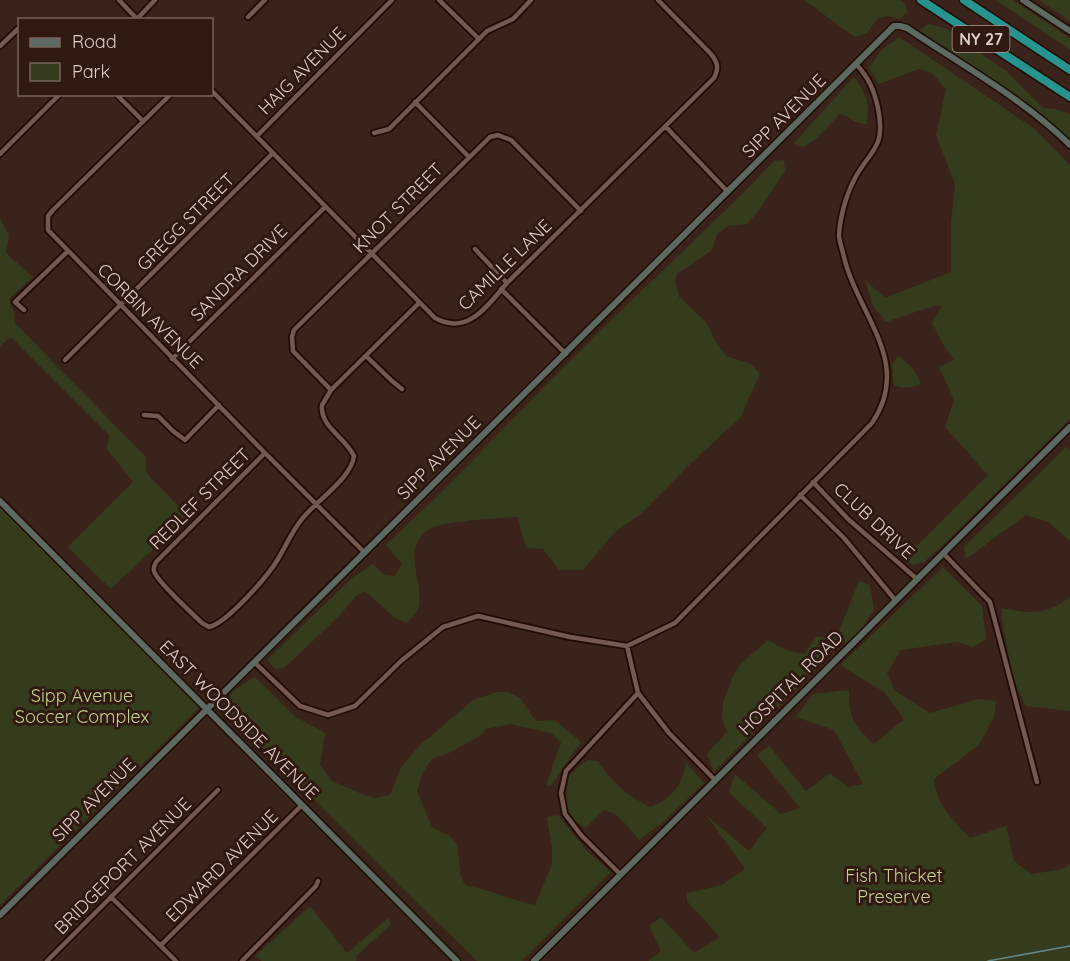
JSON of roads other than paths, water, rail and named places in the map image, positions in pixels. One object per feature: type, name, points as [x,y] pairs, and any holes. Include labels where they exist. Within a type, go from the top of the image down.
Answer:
[{"type":"highway","name":"NY 27","points":[[921,0],[1070,98]]},
{"type":"highway","name":"NY 27","points":[[964,0],[1070,70]]},
{"type":"street","points":[[119,0],[137,18]]},
{"type":"street","points":[[139,18],[155,0]]},
{"type":"street","points":[[248,17],[266,0]]},
{"type":"street","name":"HAIG AVENUE","points":[[257,136],[392,0]]},
{"type":"street","points":[[439,0],[478,39]]},
{"type":"street","points":[[374,133],[389,129],[478,39],[487,31],[513,19],[531,0]]},
{"type":"street","name":"CAMILLE LANE","points":[[213,92],[419,303],[442,322],[459,324],[468,322],[476,316],[714,78],[718,70],[717,62],[658,0]]},
{"type":"street","points":[[1023,0],[1070,31]]},
{"type":"street","name":"SIPP AVENUE","points":[[0,915],[729,193],[891,28],[900,26],[907,28],[1022,105],[1046,123],[1070,146]]},
{"type":"street","points":[[0,46],[18,29]]},
{"type":"street","points":[[254,662],[300,706],[328,715],[355,706],[400,662],[443,627],[478,616],[570,637],[627,646],[675,623],[872,423],[884,403],[888,384],[887,364],[873,326],[847,274],[839,236],[844,204],[855,178],[877,146],[881,126],[875,92],[867,77],[856,64]]},
{"type":"street","points":[[0,154],[58,96]]},
{"type":"street","points":[[118,96],[143,121]]},
{"type":"street","name":"CORBIN AVENUE","points":[[169,96],[48,216],[48,230],[67,252],[365,553]]},
{"type":"street","points":[[416,102],[469,157]]},
{"type":"street","points":[[666,127],[729,193]]},
{"type":"street","name":"KNOT STREET","points":[[332,390],[296,356],[291,345],[294,330],[490,137],[506,136],[581,211]]},
{"type":"street","name":"GREGG STREET","points":[[65,360],[273,153]]},
{"type":"street","name":"SANDRA DRIVE","points":[[172,358],[325,207]]},
{"type":"street","points":[[475,249],[507,283]]},
{"type":"street","points":[[24,310],[15,302],[67,252]]},
{"type":"street","points":[[501,289],[566,354]]},
{"type":"street","points":[[316,504],[349,471],[354,456],[327,424],[321,412],[322,405],[332,390],[419,303]]},
{"type":"street","points":[[367,357],[402,389]]},
{"type":"street","points":[[144,415],[158,416],[185,440],[219,405]]},
{"type":"street","name":"HOSPITAL ROAD","points":[[534,961],[1070,427]]},
{"type":"street","name":"REDLEF STREET","points":[[265,453],[154,566],[157,576],[202,623],[209,627],[219,623],[250,594],[276,561],[301,520],[316,504]]},
{"type":"street","name":"CLUB DRIVE","points":[[813,482],[848,519],[917,579]]},
{"type":"street","points":[[800,495],[844,538],[896,600]]},
{"type":"street","name":"EAST WOODSIDE AVENUE","points":[[0,501],[457,961]]},
{"type":"street","points":[[943,554],[990,602],[1037,782]]},
{"type":"street","points":[[627,646],[638,693],[669,733],[715,780]]},
{"type":"street","points":[[621,874],[581,835],[565,814],[561,793],[566,771],[638,693]]},
{"type":"street","name":"BRIDGEPORT AVENUE","points":[[47,961],[218,790]]},
{"type":"street","name":"EDWARD AVENUE","points":[[160,945],[302,805]]},
{"type":"street","points":[[242,961],[316,886],[318,881]]},
{"type":"street","points":[[111,897],[176,961]]},
{"type":"waterway","points":[[988,961],[1070,946]]},
{"type":"park label","name":"Sipp Avenue Soccer Complex","points":[[82,706]]},
{"type":"park label","name":"Fish Thicket Preserve","points":[[894,886]]}]
